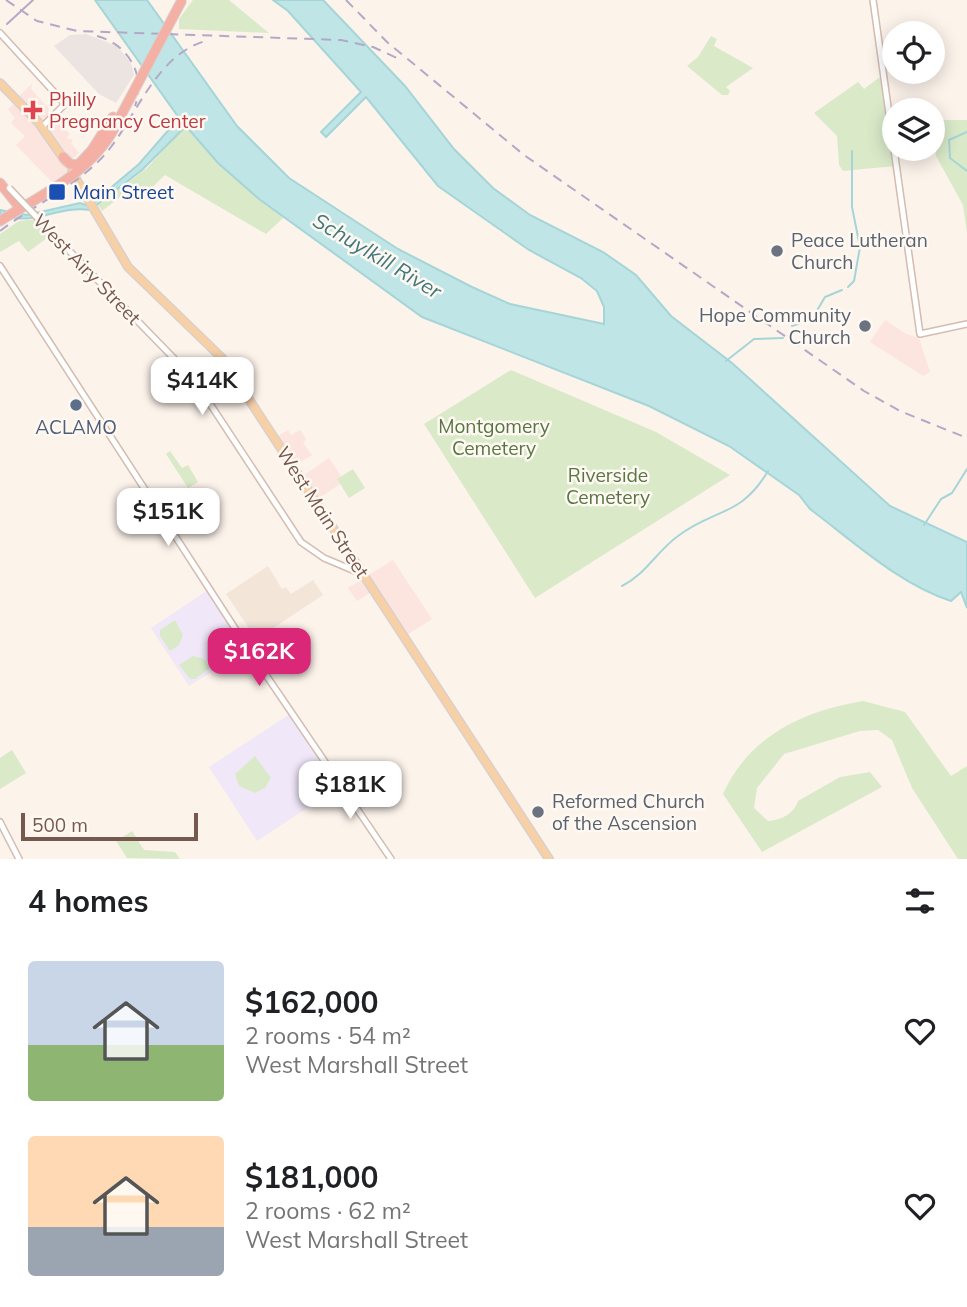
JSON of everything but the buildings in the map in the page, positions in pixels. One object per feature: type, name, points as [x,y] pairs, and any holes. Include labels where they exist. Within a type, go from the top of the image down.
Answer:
[{"type":"highway","points":[[0,221],[96,156],[180,0]]},
{"type":"highway","points":[[63,157],[74,170]]},
{"type":"highway","points":[[3,183],[17,210]]},
{"type":"main road","points":[[0,83],[42,127],[63,157]]},
{"type":"main road","name":"West Main Street","points":[[74,170],[128,267],[222,358],[549,859]]},
{"type":"street","points":[[873,0],[920,334],[967,324]]},
{"type":"street","points":[[0,34],[65,104],[42,127]]},
{"type":"street","name":"West Airy Street","points":[[3,183],[193,378],[301,542],[324,558],[363,575]]},
{"type":"street","points":[[0,267],[249,650],[391,859]]},
{"type":"street","points":[[0,822],[19,859]]},
{"type":"shaded area","points":[[86,34],[117,46],[131,63],[134,75],[116,103],[99,94],[54,46],[70,35]]},
{"type":"shaded area","points":[[32,84],[31,89],[49,109],[48,113],[70,134],[66,138],[73,140],[71,143],[79,153],[70,161],[18,97]]},
{"type":"shaded area","points":[[15,103],[58,152],[69,171],[52,182],[16,145],[25,136],[11,123],[15,118],[8,109]]},
{"type":"shaded area","points":[[885,320],[906,334],[919,338],[930,372],[923,376],[870,342]]},
{"type":"shaded area","points":[[288,430],[291,435],[300,430],[306,439],[303,443],[312,455],[297,464],[278,436]]},
{"type":"shaded area","points":[[329,458],[341,476],[337,479],[340,484],[319,498],[304,475]]},
{"type":"shaded area","points":[[393,560],[432,619],[407,635],[376,589],[357,601],[348,588]]},
{"type":"shaded area","points":[[268,566],[282,589],[286,587],[291,594],[313,580],[323,595],[251,643],[245,635],[251,631],[226,594]]},
{"type":"shaded area","points":[[208,590],[247,649],[189,686],[151,628]]},
{"type":"shaded area","points":[[290,714],[339,787],[257,841],[209,767]]},
{"type":"green space","points":[[193,0],[229,0],[269,33],[179,29],[179,19]]},
{"type":"green space","points":[[711,36],[717,39],[714,46],[753,68],[726,87],[730,91],[728,95],[722,95],[687,66],[698,57]]},
{"type":"green space","points":[[882,76],[887,98],[882,98],[882,161],[895,161],[896,166],[843,171],[839,165],[837,136],[814,113],[858,82],[864,89]]},
{"type":"green space","points":[[945,120],[967,120],[967,232],[963,205],[939,161],[945,161]]},
{"type":"green space","points":[[185,126],[227,172],[284,217],[266,234],[165,175],[142,197],[128,191],[102,211],[98,205],[147,168]]},
{"type":"green space","points":[[36,219],[51,235],[28,252],[19,241],[0,252],[0,234],[19,221]]},
{"type":"green space","name":"Riverside Cemetery","points":[[511,370],[656,432],[730,475],[535,598],[424,424]]},
{"type":"green space","points":[[170,451],[182,468],[188,465],[198,482],[188,488],[166,454]]},
{"type":"green space","points":[[353,469],[365,488],[349,498],[337,479]]},
{"type":"green space","points":[[175,620],[183,635],[179,645],[170,651],[160,636],[160,630]]},
{"type":"green space","points":[[193,656],[204,659],[210,668],[195,679],[190,679],[179,665]]},
{"type":"green space","points":[[863,701],[905,712],[951,776],[967,766],[967,859],[958,859],[912,788],[892,740],[878,730],[860,731],[784,754],[757,788],[754,808],[768,821],[786,816],[798,801],[840,777],[870,772],[882,787],[762,852],[723,794],[747,756],[780,730],[819,712]]},
{"type":"green space","points":[[12,750],[26,773],[0,789],[0,758]]},
{"type":"green space","points":[[255,756],[271,778],[265,788],[255,793],[239,786],[235,774]]},
{"type":"green space","points":[[132,831],[144,850],[175,852],[180,859],[127,858],[116,841]]},
{"type":"water","name":"Schuylkill River","points":[[95,0],[147,0],[237,126],[289,178],[398,249],[510,304],[604,324],[604,307],[597,291],[581,278],[529,250],[438,186],[366,97],[326,137],[321,132],[361,92],[288,11],[273,0],[323,0],[405,86],[454,149],[493,188],[530,215],[603,252],[636,275],[671,316],[732,363],[890,506],[967,542],[967,608],[961,592],[951,601],[932,594],[895,573],[810,509],[799,495],[729,446],[649,406],[422,317],[259,199],[218,163],[186,126],[142,170],[90,210],[67,210],[23,219],[0,215],[0,210],[27,215],[80,203],[89,206],[139,164],[179,118]]},
{"type":"waterway","points":[[967,132],[949,140],[950,158],[967,171]]},
{"type":"waterway","points":[[848,287],[854,281],[860,247],[852,207],[852,151]]},
{"type":"waterway","points":[[792,326],[812,319],[825,297],[842,290]]},
{"type":"waterway","points":[[726,361],[754,339],[783,338]]},
{"type":"waterway","points":[[924,525],[941,499],[952,493],[967,469]]},
{"type":"waterway","points":[[622,586],[638,575],[678,536],[748,497],[768,471]]},
{"type":"tram line","points":[[7,24],[33,0]]},
{"type":"railway","points":[[6,0],[37,21],[77,31],[341,40],[373,47],[397,58]]},
{"type":"railway","points":[[346,0],[387,42],[524,155],[864,391],[900,411],[967,438]]},
{"type":"railway","points":[[97,36],[118,46],[132,63],[138,83],[135,106]]},
{"type":"railway","points":[[0,231],[87,172],[111,147],[163,69],[192,47],[209,40]]},
{"type":"place","name":"Philly Pregnancy Center","points":[[33,110]]},
{"type":"place","name":"Main Street","points":[[57,192]]},
{"type":"place","name":"Peace Lutheran Church","points":[[777,251]]},
{"type":"place","name":"Hope Community Church","points":[[865,326]]},
{"type":"place","name":"ACLAMO","points":[[76,405]]},
{"type":"place","name":"Reformed Church of the Ascension","points":[[538,812]]},
{"type":"park label","name":"Montgomery Cemetery","points":[[494,437]]}]
